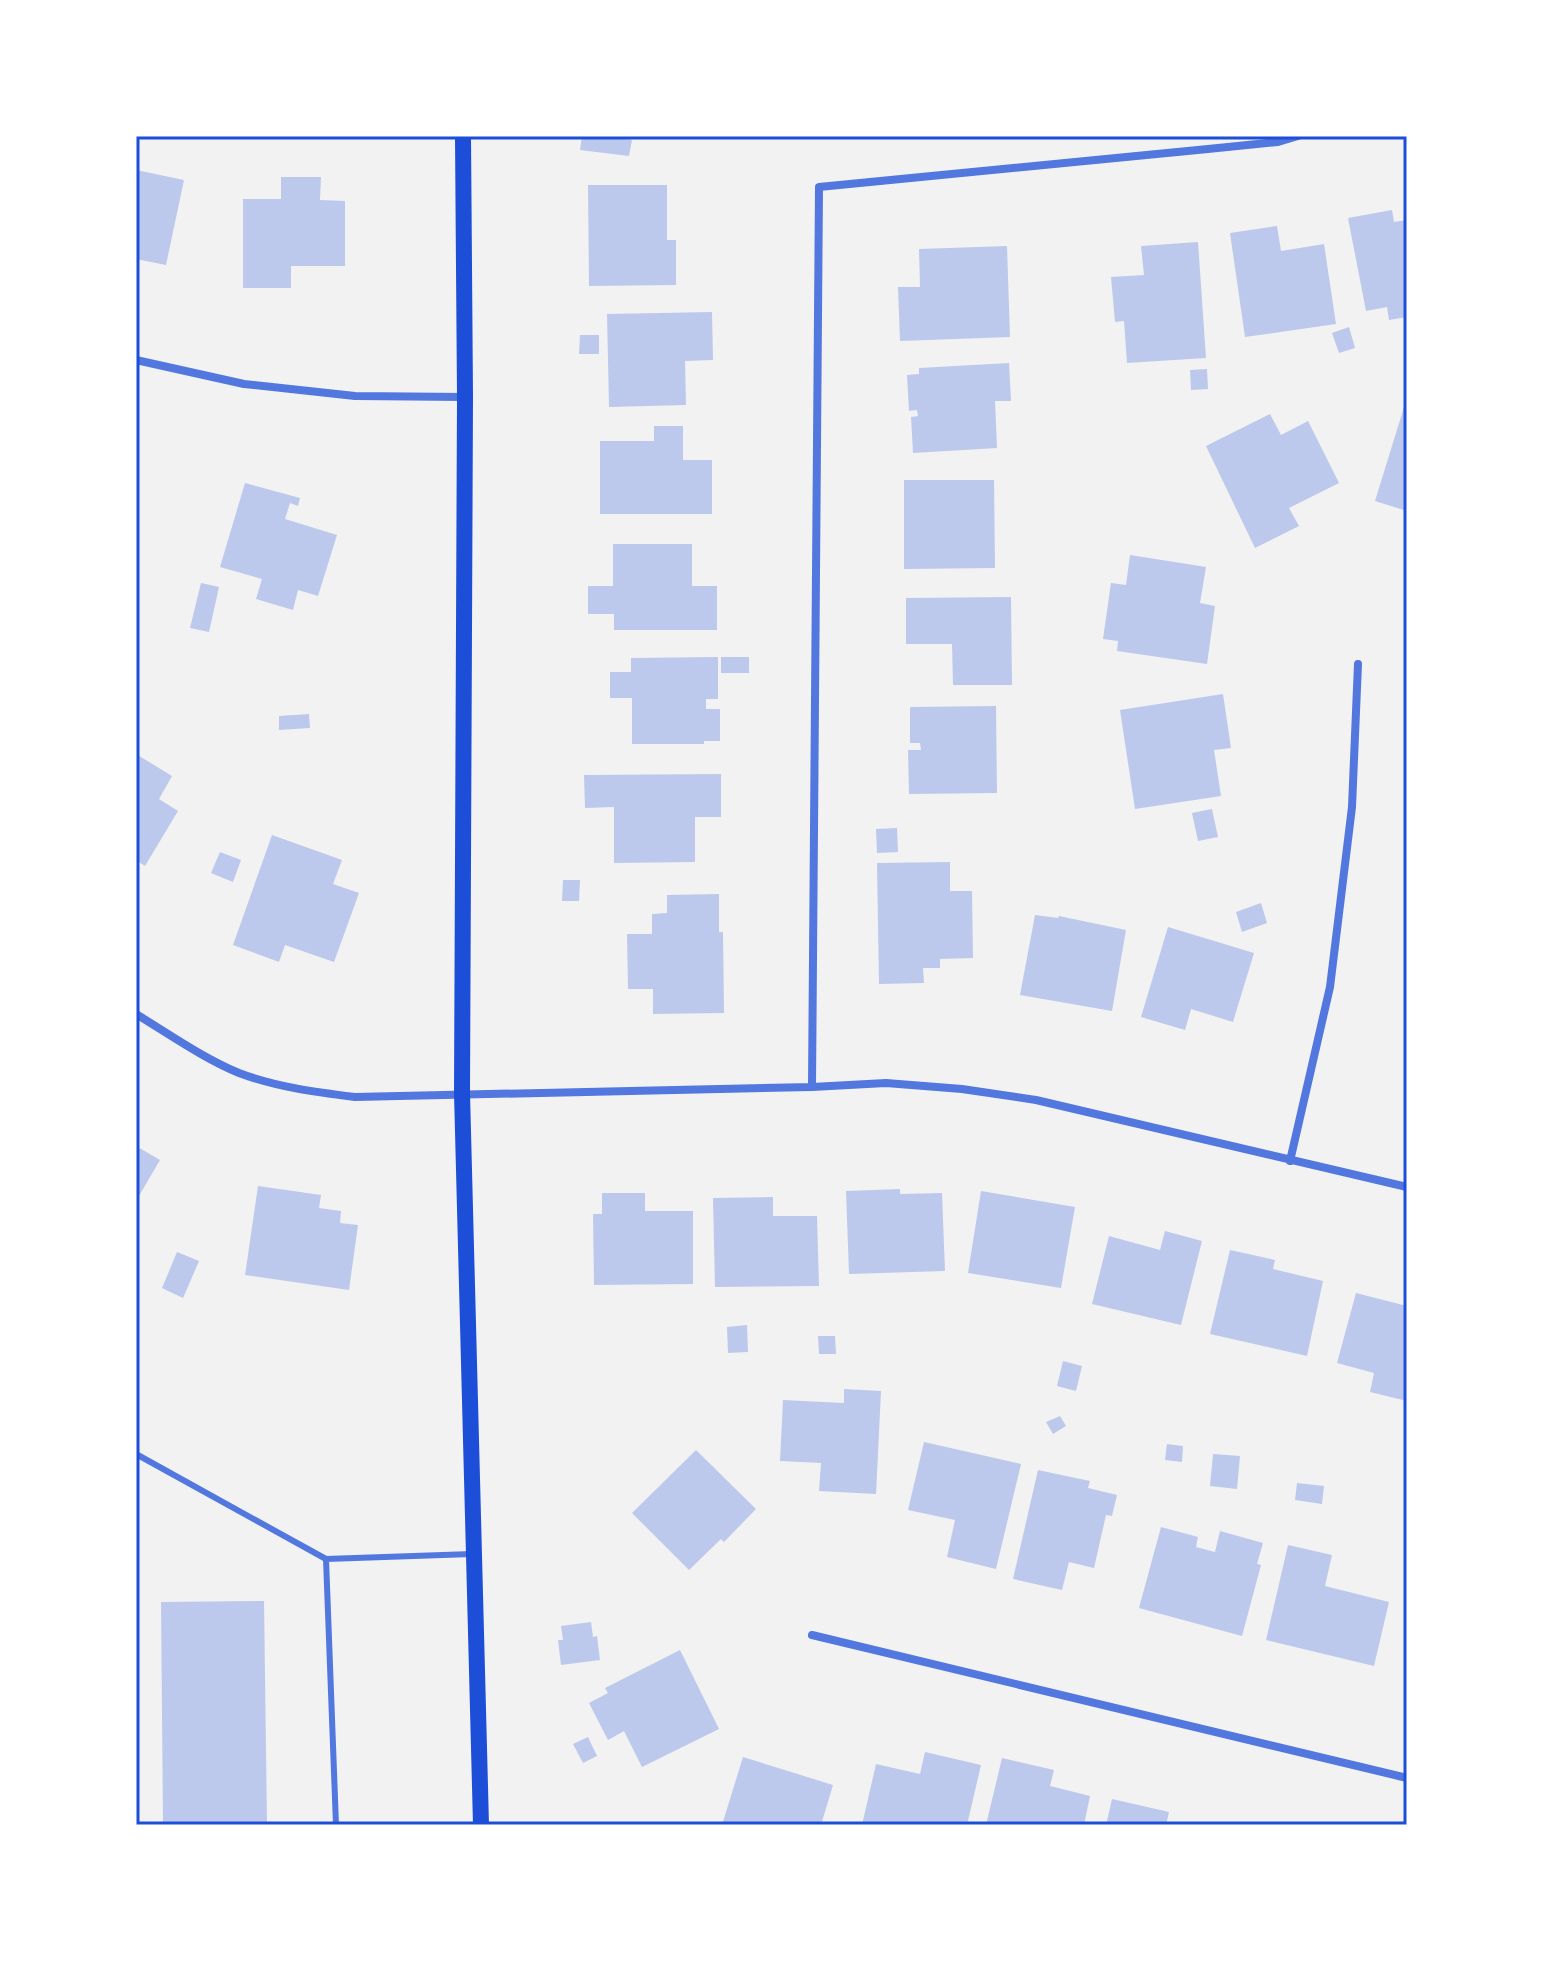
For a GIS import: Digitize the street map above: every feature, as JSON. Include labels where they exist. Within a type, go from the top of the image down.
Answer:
[{"type":"main road","points":[[463,136],[462,1093],[481,1825]]},
{"type":"street","points":[[812,1087],[819,187],[1278,142],[1298,136]]},
{"type":"street","points":[[136,360],[244,384],[355,396],[465,397]]},
{"type":"street","points":[[1290,1161],[1330,987],[1352,807],[1358,664]]},
{"type":"street","points":[[136,1014],[213,1061],[240,1073],[296,1090],[355,1097],[886,1083],[962,1089],[1036,1100],[1407,1187]]},
{"type":"street","points":[[812,1635],[1407,1778]]},
{"type":"lane","points":[[136,1454],[326,1559],[475,1554]]},
{"type":"lane","points":[[326,1559],[336,1825]]},
{"type":"building","points":[[582,136],[614,136],[632,140],[629,156],[580,150]]},
{"type":"building","points":[[136,170],[184,180],[166,265],[136,259]]},
{"type":"building","points":[[281,177],[321,177],[320,200],[345,201],[345,266],[291,266],[291,288],[243,288],[243,199],[281,199]]},
{"type":"building","points":[[588,185],[667,185],[667,240],[676,240],[676,285],[589,286]]},
{"type":"building","points":[[1392,210],[1394,222],[1407,220],[1407,317],[1389,320],[1387,307],[1366,311],[1348,218]]},
{"type":"building","points":[[1277,226],[1281,251],[1324,244],[1336,324],[1245,337],[1230,233]]},
{"type":"building","points":[[1198,242],[1206,358],[1127,363],[1124,321],[1115,322],[1111,277],[1144,275],[1141,246]]},
{"type":"building","points":[[1007,246],[1010,337],[900,341],[898,287],[920,287],[919,249]]},
{"type":"building","points":[[712,312],[713,360],[685,361],[686,405],[609,407],[607,314]]},
{"type":"building","points":[[1349,327],[1355,348],[1339,353],[1332,333]]},
{"type":"building","points":[[580,335],[599,335],[599,354],[579,354]]},
{"type":"building","points":[[1009,363],[1011,401],[995,401],[997,448],[913,453],[911,417],[918,416],[917,410],[909,411],[907,375],[919,374],[919,368]]},
{"type":"building","points":[[1207,369],[1208,389],[1191,390],[1190,370]]},
{"type":"building","points":[[1404,407],[1407,408],[1407,511],[1375,501]]},
{"type":"building","points":[[1270,414],[1281,435],[1308,421],[1339,483],[1289,508],[1299,526],[1255,548],[1206,446]]},
{"type":"building","points":[[654,426],[683,426],[683,460],[712,460],[712,514],[600,514],[600,441],[654,441]]},
{"type":"building","points":[[904,480],[994,480],[995,568],[904,569]]},
{"type":"building","points":[[245,483],[300,498],[298,506],[290,503],[285,519],[337,535],[318,596],[298,590],[293,610],[256,599],[262,579],[220,567]]},
{"type":"building","points":[[613,544],[692,544],[692,586],[717,586],[717,630],[614,630],[614,614],[588,614],[588,586],[613,586]]},
{"type":"building","points":[[1130,555],[1206,567],[1200,603],[1215,606],[1207,664],[1117,651],[1118,641],[1103,639],[1111,583],[1126,585]]},
{"type":"building","points":[[201,583],[219,587],[209,632],[190,628]]},
{"type":"building","points":[[1011,597],[1012,685],[953,685],[952,644],[906,644],[906,598]]},
{"type":"building","points":[[718,657],[718,699],[706,699],[706,709],[720,709],[720,741],[704,741],[704,744],[632,744],[632,698],[610,698],[610,672],[631,672],[631,658]]},
{"type":"building","points":[[721,657],[749,657],[749,673],[721,673]]},
{"type":"building","points":[[1223,694],[1231,748],[1214,750],[1221,796],[1135,809],[1120,710]]},
{"type":"building","points":[[996,706],[997,793],[909,794],[908,750],[921,750],[920,743],[910,743],[910,707]]},
{"type":"building","points":[[309,714],[310,728],[279,730],[279,716]]},
{"type":"building","points":[[136,754],[172,776],[159,799],[178,811],[145,866],[136,860]]},
{"type":"building","points":[[721,774],[721,817],[695,817],[695,862],[614,863],[614,807],[585,808],[584,775]]},
{"type":"building","points":[[1212,809],[1218,837],[1198,841],[1192,813]]},
{"type":"building","points":[[897,828],[898,852],[877,853],[876,829]]},
{"type":"building","points":[[272,835],[342,860],[333,884],[359,893],[334,962],[285,945],[279,962],[233,945]]},
{"type":"building","points":[[220,852],[241,860],[233,882],[211,873]]},
{"type":"building","points":[[950,862],[950,891],[972,891],[973,958],[940,959],[940,968],[923,968],[924,983],[879,984],[877,863]]},
{"type":"building","points":[[563,880],[580,880],[579,901],[562,901]]},
{"type":"building","points":[[719,894],[719,932],[723,932],[724,1013],[653,1014],[653,989],[628,989],[627,934],[652,934],[652,914],[667,913],[667,895]]},
{"type":"building","points":[[1261,903],[1267,923],[1242,932],[1236,912]]},
{"type":"building","points":[[1035,915],[1059,916],[1126,930],[1112,1011],[1020,995]]},
{"type":"building","points":[[1168,927],[1254,953],[1233,1022],[1191,1009],[1185,1030],[1141,1017]]},
{"type":"building","points":[[136,1146],[160,1160],[136,1201]]},
{"type":"building","points":[[258,1186],[321,1195],[319,1208],[341,1211],[340,1223],[358,1225],[349,1290],[245,1275]]},
{"type":"building","points":[[900,1189],[900,1194],[942,1193],[945,1271],[849,1274],[846,1191]]},
{"type":"building","points":[[981,1191],[1075,1207],[1061,1288],[968,1273]]},
{"type":"building","points":[[602,1193],[645,1193],[645,1211],[693,1211],[693,1284],[594,1285],[593,1214],[602,1214]]},
{"type":"building","points":[[773,1197],[773,1216],[817,1216],[819,1286],[715,1287],[713,1198]]},
{"type":"building","points":[[1165,1231],[1202,1241],[1181,1325],[1092,1304],[1109,1236],[1160,1250]]},
{"type":"building","points":[[1230,1250],[1275,1260],[1273,1269],[1323,1281],[1307,1356],[1210,1334]]},
{"type":"building","points":[[177,1252],[199,1261],[183,1298],[162,1288]]},
{"type":"building","points":[[1356,1293],[1407,1306],[1407,1401],[1370,1392],[1374,1373],[1337,1363]]},
{"type":"building","points":[[747,1325],[748,1352],[728,1353],[727,1327]]},
{"type":"building","points":[[818,1336],[835,1336],[836,1354],[819,1354]]},
{"type":"building","points":[[1063,1361],[1082,1366],[1076,1391],[1057,1386]]},
{"type":"building","points":[[844,1389],[881,1391],[876,1494],[819,1491],[821,1463],[780,1461],[783,1400],[844,1403]]},
{"type":"building","points":[[1060,1416],[1066,1426],[1053,1434],[1046,1422]]},
{"type":"building","points":[[924,1442],[1021,1464],[996,1569],[947,1557],[955,1520],[908,1510]]},
{"type":"building","points":[[1167,1444],[1183,1446],[1182,1462],[1165,1460]]},
{"type":"building","points":[[696,1450],[756,1509],[724,1542],[721,1539],[689,1570],[632,1513]]},
{"type":"building","points":[[1213,1454],[1240,1456],[1237,1489],[1210,1486]]},
{"type":"building","points":[[1038,1470],[1090,1481],[1088,1488],[1117,1495],[1112,1516],[1106,1515],[1094,1568],[1069,1562],[1062,1590],[1013,1579]]},
{"type":"building","points":[[1297,1483],[1324,1486],[1322,1504],[1295,1500]]},
{"type":"building","points":[[1161,1527],[1198,1537],[1196,1547],[1215,1552],[1220,1531],[1263,1543],[1257,1564],[1261,1565],[1242,1636],[1139,1608]]},
{"type":"building","points":[[1288,1545],[1332,1555],[1325,1586],[1389,1602],[1374,1666],[1266,1640]]},
{"type":"building","points":[[264,1601],[267,1825],[163,1825],[161,1602]]},
{"type":"building","points":[[591,1622],[593,1637],[597,1636],[600,1660],[561,1665],[558,1640],[563,1640],[561,1626]]},
{"type":"building","points":[[680,1650],[719,1729],[642,1767],[624,1731],[608,1740],[589,1703],[608,1693],[605,1688]]},
{"type":"building","points":[[588,1737],[597,1756],[583,1763],[573,1744]]},
{"type":"building","points":[[925,1752],[981,1765],[967,1825],[862,1825],[876,1764],[920,1774]]},
{"type":"building","points":[[743,1757],[833,1785],[821,1825],[722,1825]]},
{"type":"building","points":[[1002,1758],[1054,1770],[1050,1786],[1090,1796],[1084,1825],[986,1825]]},
{"type":"building","points":[[1112,1799],[1169,1812],[1166,1825],[1106,1825]]}]
